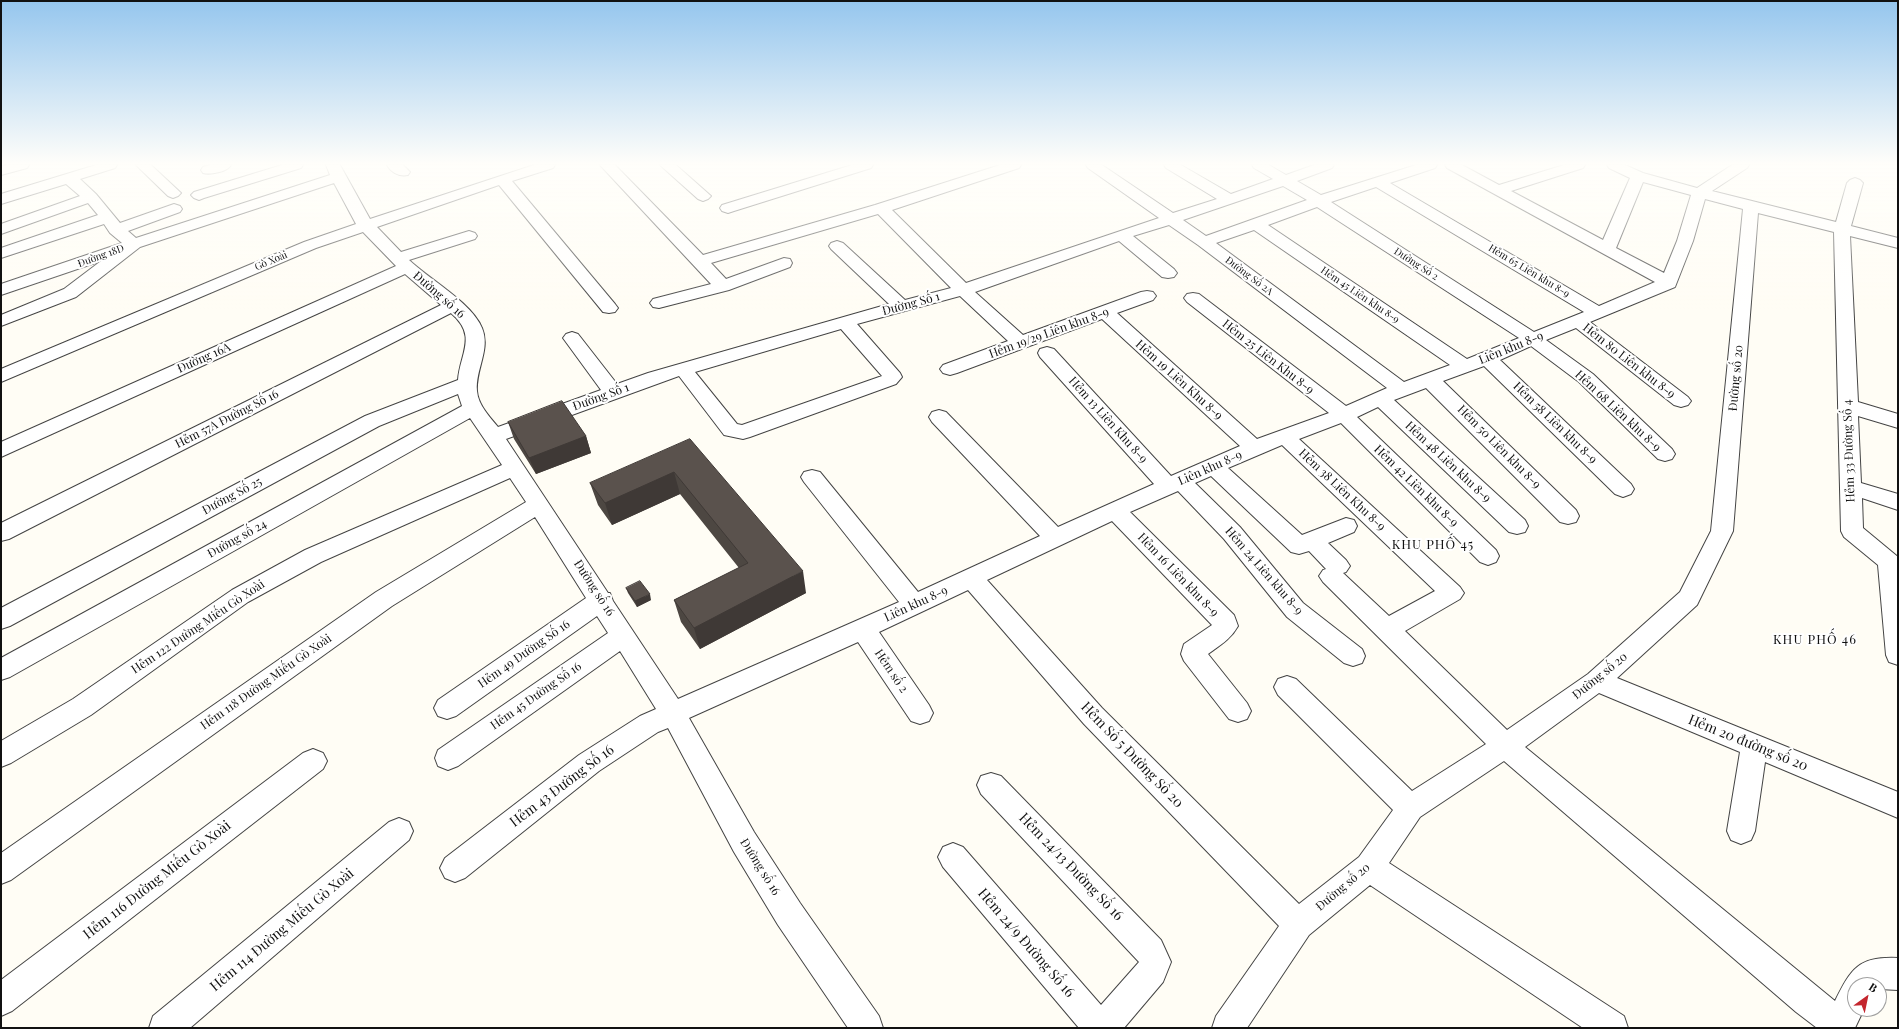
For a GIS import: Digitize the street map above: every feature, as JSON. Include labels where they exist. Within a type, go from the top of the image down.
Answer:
[{"type":"street","points":[[1,229],[46,213]]},
{"type":"street","points":[[1,321],[70,293],[134,244],[104,213]]},
{"type":"street","points":[[1,253],[112,223],[156,213]]},
{"type":"street","name":"Đường 18D","points":[[1,290],[220,213]]},
{"type":"street","name":"Đường số 16","points":[[358,213],[365,226],[470,323],[475,333],[475,348],[468,374],[467,392],[474,408],[602,600],[674,713],[706,775],[748,848],[789,914],[867,1028]]},
{"type":"street","name":"Gò Xoài","points":[[1,376],[279,258],[399,213]]},
{"type":"street","points":[[535,213],[609,308]]},
{"type":"street","points":[[654,213],[723,286]]},
{"type":"street","points":[[701,261],[864,213]]},
{"type":"street","points":[[886,213],[963,290],[1022,343]]},
{"type":"street","name":"Đường Số 2A","points":[[1164,213],[1402,390]]},
{"type":"street","name":"Đường Số 1","points":[[494,436],[613,392],[683,369],[901,306],[963,290],[1187,213]]},
{"type":"street","points":[[1204,242],[1286,213]]},
{"type":"street","name":"Đường Số 2","points":[[1338,213],[1533,339]]},
{"type":"street","name":"Hẻm 65 Liên khu 8-9","points":[[1430,213],[1597,312]]},
{"type":"street","points":[[1540,213],[1669,284],[1685,241],[1693,213]]},
{"type":"street","points":[[1607,250],[1622,213]]},
{"type":"street","name":"Đường số 20","points":[[1228,1028],[1298,924],[1369,867],[1410,808],[1505,746],[1597,681],[1689,598],[1722,531],[1751,213]]},
{"type":"street","points":[[1779,213],[1898,243]]},
{"type":"street","name":"Hẻm 33 Đường Số 4","points":[[1847,213],[1842,229],[1852,531],[1889,562],[1898,655]]},
{"type":"street","name":"Hẻm 45 Liên khu 8-9","points":[[1256,224],[1464,366]]},
{"type":"street","points":[[1121,235],[1168,273]]},
{"type":"street","name":"Đường 16A","points":[[1,450],[403,262],[469,236]]},
{"type":"street","points":[[837,246],[901,306]]},
{"type":"street","points":[[658,303],[723,286],[784,263]]},
{"type":"street","name":"Liên khu 8-9","points":[[674,713],[863,629],[972,579],[1115,510],[1254,448],[1344,415],[1380,398],[1486,358],[1669,284]]},
{"type":"street","name":"Hẻm 19/29 Liên khu 8-9","points":[[950,369],[1147,296]]},
{"type":"street","name":"Hẻm 25 Liên Khu 8-9","points":[[1193,298],[1344,415]]},
{"type":"street","name":"Hẻm 57A Đường Số 16","points":[[1,533],[452,306]]},
{"type":"street","name":"Hẻm 19 Liên Khu 8-9","points":[[1105,312],[1254,448]]},
{"type":"street","name":"Hẻm 80 Liên khu 8-9","points":[[1578,321],[1681,401]]},
{"type":"street","points":[[683,369],[731,430],[743,432],[889,380],[892,377],[845,322]]},
{"type":"street","points":[[572,338],[613,392]]},
{"type":"street","name":"Hẻm 68 Liên khu 8-9","points":[[1533,339],[1586,378],[1665,454]]},
{"type":"street","name":"Hẻm 13 Liên Khu 8-9","points":[[1047,353],[1174,484]]},
{"type":"street","name":"Hẻm 58 Liên khu 8-9","points":[[1486,358],[1623,488]]},
{"type":"street","name":"Hẻm 50 Liên khu 8-9","points":[[1430,379],[1568,516]]},
{"type":"street","name":"Đường Số 25","points":[[1,619],[372,421],[467,383]]},
{"type":"street","name":"Hẻm 48 Liên khu 8-9","points":[[1380,398],[1517,526]]},
{"type":"street","points":[[1848,406],[1898,421]]},
{"type":"street","name":"Đường số 24","points":[[1,670],[474,408]]},
{"type":"street","name":"Hẻm 42 Liên khu 8-9","points":[[1344,415],[1488,556]]},
{"type":"street","points":[[939,417],[1056,539]]},
{"type":"street","name":"Hẻm 38 Liên Khu 8-9","points":[[1284,436],[1452,593],[1387,629]]},
{"type":"street","points":[[1213,466],[1299,546],[1346,526]]},
{"type":"street","name":"Hẻm 122 Đường Miếu Gò Xoài","points":[[1,755],[82,707],[240,596],[312,556],[514,468]]},
{"type":"street","points":[[812,477],[915,605]]},
{"type":"street","name":"Hẻm 24 Liên khu 8-9","points":[[1174,484],[1232,533],[1295,610],[1353,656]]},
{"type":"street","points":[[1850,487],[1898,502]]},
{"type":"street","name":"Hẻm 118 Đường Miếu Gò Xoài","points":[[1,870],[384,599],[538,504]]},
{"type":"street","name":"Hẻm 16 Liên khu 8-9","points":[[1115,510],[1225,622],[1226,626],[1223,630],[1193,651],[1193,654],[1238,711]]},
{"type":"street","points":[[1312,541],[1334,571],[1387,629],[1505,746],[1807,1001],[1840,1027],[1847,1012]]},
{"type":"street","name":"Hẻm Số 5 Đường Số 20","points":[[972,579],[1093,716],[1298,924]]},
{"type":"street","name":"Hẻm 49 Đường Số 16","points":[[447,708],[602,600]]},
{"type":"street","name":"Hẻm số 2","points":[[863,629],[920,713]]},
{"type":"street","name":"Hẻm 45 Đường Số 16","points":[[448,758],[624,635]]},
{"type":"street","name":"Hẻm 20 đường số 20","points":[[1597,681],[1898,805]]},
{"type":"street","points":[[1287,687],[1410,808]]},
{"type":"street","name":"Hẻm 43 Đường Số 16","points":[[455,868],[589,763],[638,730],[674,713]]},
{"type":"street","points":[[1741,831],[1754,745]]},
{"type":"street","name":"Hẻm 116 Đường Miếu Gò Xoài","points":[[1,1000],[313,761]]},
{"type":"street","name":"Hẻm 24/13 Đường Số 16","points":[[991,785],[1150,951],[1155,962],[1152,971],[1101,1028]]},
{"type":"street","name":"Hẻm 114 Đường Miếu Gò Xoài","points":[[165,1028],[399,831]]},
{"type":"street","name":"Hẻm 24/9 Đường Số 16","points":[[953,857],[1101,1028]]},
{"type":"street","points":[[1369,867],[1612,1028]]},
{"type":"street","points":[[1868,977],[1876,973],[1898,974]]},
{"type":"building","points":[[562,401],[586,436],[529,458],[508,422]]},
{"type":"building","points":[[690,439],[803,571],[694,628],[674,600],[748,563],[674,472],[605,503],[590,483]]},
{"type":"building","points":[[640,581],[650,594],[635,601],[626,588]]},
{"type":"district","name":"KHU PHỐ 45","points":[[1433,545]]},
{"type":"district","name":"KHU PHỐ 46","points":[[1815,640]]}]
